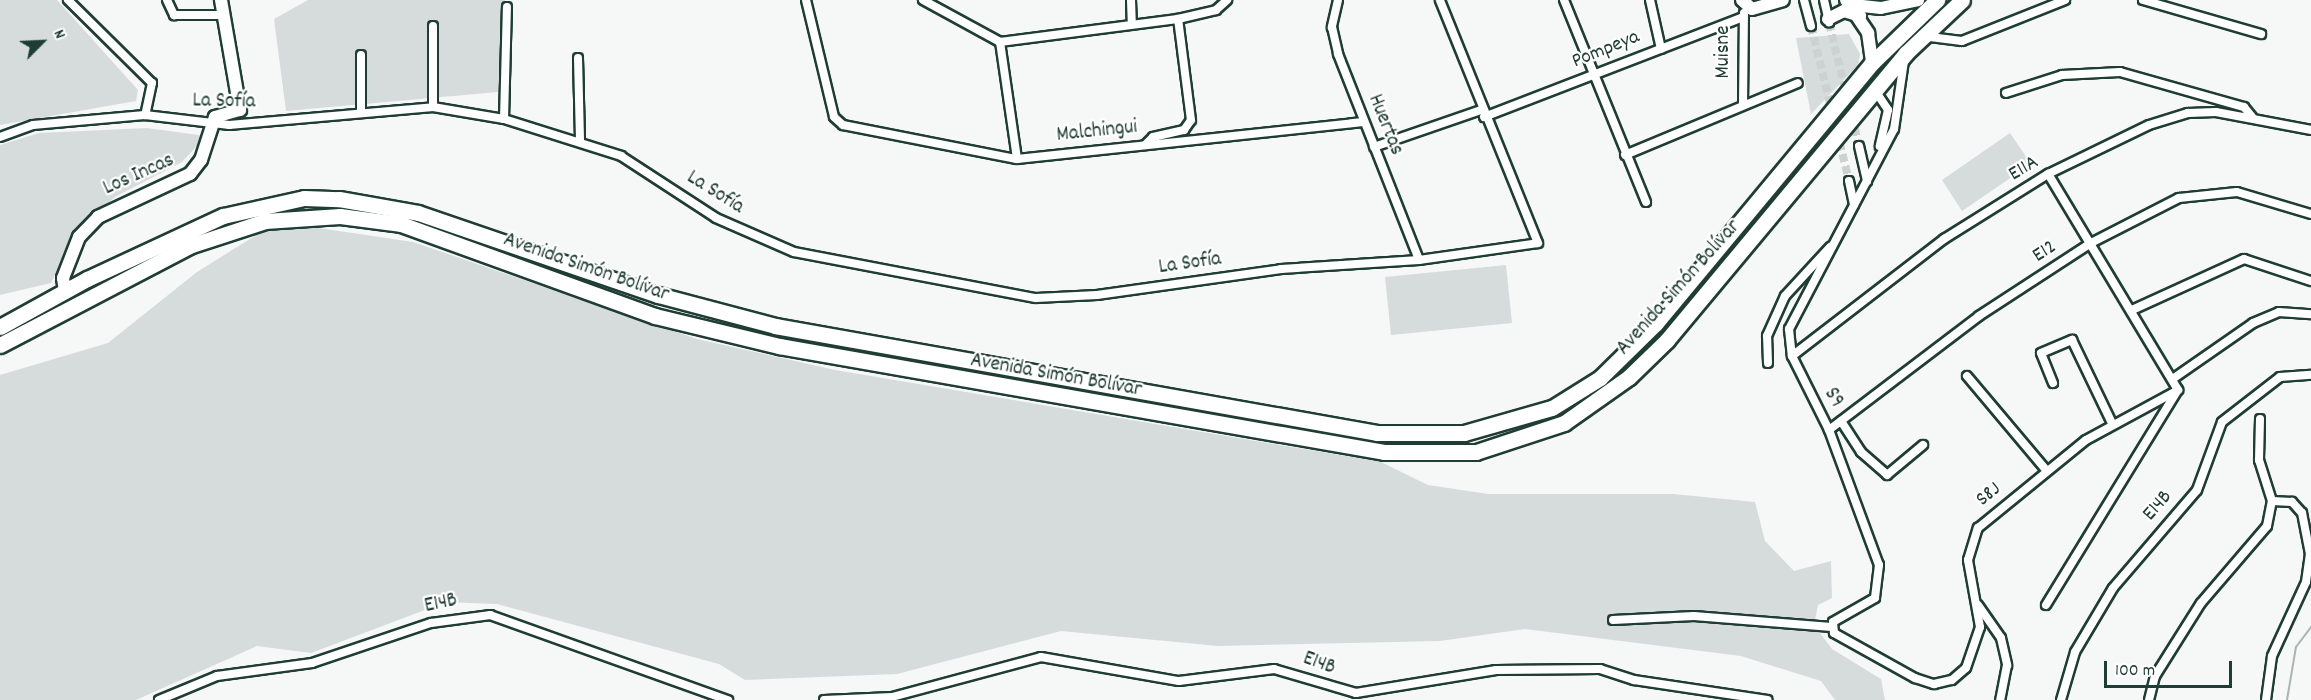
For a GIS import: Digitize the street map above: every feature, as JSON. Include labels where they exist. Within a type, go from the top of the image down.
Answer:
[{"type":"highway","name":"Avenida Simón Bolívar","points":[[0,327],[65,291],[223,216],[304,198],[339,200],[418,213],[658,295],[775,326],[1377,432],[1464,433],[1552,408],[1600,378],[1656,323],[1872,63],[1936,0]]},
{"type":"highway","name":"Avenida Simón Bolívar","points":[[0,345],[189,246],[265,221],[340,216],[401,224],[656,316],[779,346],[1373,450],[1418,456],[1476,452],[1564,423],[1629,377],[1667,340],[1874,89],[1922,36],[1962,0]]},
{"type":"street","points":[[68,0],[152,83],[145,115]]},
{"type":"street","points":[[166,0],[174,15],[221,15]]},
{"type":"street","points":[[213,124],[215,117],[236,112],[240,105],[221,15],[221,0]]},
{"type":"street","name":"Malchingui","points":[[806,0],[837,123],[1017,159],[1363,122]]},
{"type":"street","points":[[923,0],[1000,42],[1178,19],[1216,10],[1227,0]]},
{"type":"street","points":[[1131,0],[1132,24]]},
{"type":"street","name":"Huertas","points":[[1338,0],[1332,27],[1338,54],[1419,261]]},
{"type":"street","points":[[1440,0],[1482,114]]},
{"type":"street","points":[[1564,0],[1592,77],[1646,202]]},
{"type":"street","points":[[1650,0],[1660,49]]},
{"type":"street","name":"Pompeya","points":[[1374,147],[1592,77],[1660,49],[1744,8],[1760,8],[1784,0]]},
{"type":"street","points":[[1804,0],[1811,26]]},
{"type":"street","points":[[1824,0],[1829,21],[1853,7],[1881,8],[1918,0]]},
{"type":"street","points":[[1922,36],[1962,41],[2065,0]]},
{"type":"street","points":[[2143,0],[2261,34]]},
{"type":"street","points":[[1853,7],[1872,63]]},
{"type":"street","points":[[504,119],[507,8]]},
{"type":"street","name":"Muisne","points":[[1743,105],[1744,8]]},
{"type":"street","points":[[1146,145],[1153,137],[1184,130],[1191,120],[1178,19]]},
{"type":"street","points":[[433,26],[433,107]]},
{"type":"street","points":[[1000,42],[1017,159]]},
{"type":"street","name":"S9","points":[[1832,627],[1839,618],[1866,607],[1880,586],[1872,537],[1829,430],[1792,356],[1794,313],[1876,164],[1899,113],[1905,54]]},
{"type":"street","points":[[361,112],[362,55]]},
{"type":"street","points":[[578,58],[580,141]]},
{"type":"street","points":[[2006,93],[2062,75],[2120,72],[2244,106],[2252,117]]},
{"type":"street","points":[[1625,155],[1798,82]]},
{"type":"street","name":"S9","points":[[1874,89],[1888,110],[1876,164]]},
{"type":"street","name":"La Sofía","points":[[0,136],[33,125],[145,115],[213,124],[433,107],[504,119],[580,141],[647,169],[716,218],[794,252],[1036,297],[1097,295],[1281,269],[1419,261],[1538,243],[1482,114]]},
{"type":"street","name":"E11A","points":[[1792,356],[1944,239],[2049,174],[2149,125],[2187,113],[2252,117],[2311,130]]},
{"type":"street","name":"Los Incas","points":[[65,291],[63,278],[79,237],[118,203],[190,174],[201,160],[213,124]]},
{"type":"street","points":[[1859,146],[1867,181]]},
{"type":"street","points":[[2046,605],[2178,390],[2174,378],[2049,174]]},
{"type":"street","points":[[1849,181],[1854,204]]},
{"type":"street","name":"E12","points":[[1829,430],[1979,316],[2091,243],[2179,198],[2206,192],[2237,192],[2311,214]]},
{"type":"street","points":[[1768,363],[1767,336],[1785,296],[1830,247]]},
{"type":"street","points":[[2132,310],[2244,259],[2311,281]]},
{"type":"street","points":[[2174,378],[2253,323],[2279,312],[2311,314]]},
{"type":"street","points":[[2053,383],[2041,353],[2072,340],[2112,423]]},
{"type":"street","name":"E14B","points":[[2061,700],[2075,652],[2113,588],[2197,490],[2222,422],[2280,377],[2311,375]]},
{"type":"street","points":[[1967,376],[2047,471]]},
{"type":"street","name":"S8J","points":[[2000,700],[2007,665],[2001,638],[1978,605],[1968,560],[1971,542],[1978,528],[2047,471],[2112,423],[2178,390]]},
{"type":"street","points":[[2149,700],[2155,676],[2201,603],[2267,526],[2272,501],[2259,460],[2260,419]]},
{"type":"street","points":[[1841,421],[1862,452],[1887,475],[1923,445]]},
{"type":"street","points":[[2266,700],[2272,656],[2306,582],[2310,554],[2302,513],[2292,502],[2272,501]]},
{"type":"street","points":[[1613,620],[1694,616],[1832,627],[1839,638],[1916,678],[1934,684],[1952,680],[1974,649],[1978,605]]},
{"type":"street","name":"E14B","points":[[159,700],[217,676],[312,663],[431,623],[490,615],[728,700]]},
{"type":"street","name":"E14B","points":[[824,700],[892,697],[1041,657],[1179,681],[1274,669],[1356,693],[1414,680],[1535,666],[1600,669],[1699,696],[1768,700]]},
{"type":"shaded area","points":[[0,0],[57,0],[138,90],[136,101],[0,125]]},
{"type":"shaded area","points":[[308,0],[505,0],[498,92],[286,111],[274,19]]},
{"type":"shaded area","points":[[1849,34],[1860,54],[1858,65],[1811,114],[1796,38]]},
{"type":"shaded area","points":[[147,128],[206,136],[182,162],[115,197],[78,230],[51,283],[0,295],[0,145],[39,133]]},
{"type":"shaded area","points":[[2010,133],[2031,164],[1962,211],[1942,180]]},
{"type":"shaded area","points":[[312,227],[413,242],[697,339],[835,370],[1381,462],[1428,485],[1488,494],[1673,494],[1755,502],[1765,541],[1794,571],[1831,561],[1832,598],[1818,605],[1814,625],[1832,649],[1881,679],[1885,700],[1835,700],[1821,681],[1741,656],[1525,629],[1440,641],[1218,646],[1061,631],[897,674],[745,680],[719,664],[497,604],[446,602],[311,653],[257,646],[136,700],[0,700],[0,375],[108,343],[197,272],[261,232]]},
{"type":"shaded area","points":[[1506,265],[1512,323],[1391,335],[1385,277]]},
{"type":"waterway","points":[[2287,700],[2296,647],[2311,627]]},
{"type":"tunnel","points":[[1829,23],[1859,146]]},
{"type":"tunnel","points":[[1811,26],[1849,181]]}]
